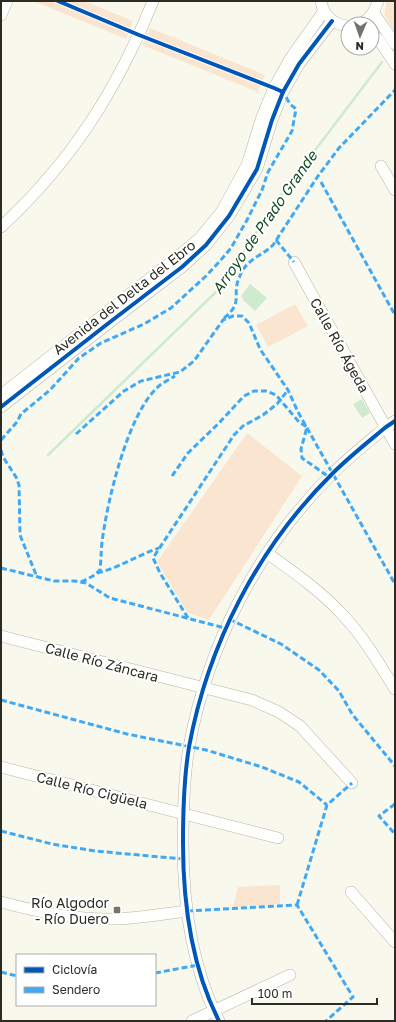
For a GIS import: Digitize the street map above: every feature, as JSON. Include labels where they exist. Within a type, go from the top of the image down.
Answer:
[{"type":"street","points":[[1,15],[7,1]]},
{"type":"street","points":[[1,227],[22,208],[61,164],[82,137],[120,74],[139,35],[153,1]]},
{"type":"street","points":[[371,16],[378,1]]},
{"type":"street","points":[[323,6],[332,21],[340,24]]},
{"type":"street","name":"Avenida del Delta del Ebro","points":[[1,395],[200,238],[222,211],[247,165],[262,118],[274,88],[323,6]]},
{"type":"street","points":[[374,12],[395,44]]},
{"type":"street","name":"Avenida del Delta del Ebro","points":[[1,407],[182,267],[206,245],[229,216],[257,169],[272,120],[283,92],[299,64],[332,21]]},
{"type":"street","points":[[380,42],[395,64]]},
{"type":"street","points":[[381,166],[395,190]]},
{"type":"street","name":"Calle Río Ágeda","points":[[294,262],[390,424],[395,444]]},
{"type":"street","points":[[219,1021],[205,991],[192,944],[187,911],[183,859],[183,813],[189,748],[211,663],[229,619],[267,553],[297,512],[333,473],[390,424]]},
{"type":"street","points":[[267,553],[301,577],[340,612],[356,630],[395,689]]},
{"type":"street","name":"Calle Río Záncara","points":[[1,636],[252,700],[279,712],[300,726],[352,783]]},
{"type":"street","name":"Calle Río Cigüela","points":[[1,767],[278,838]]},
{"type":"street","points":[[351,892],[395,942]]},
{"type":"street","points":[[1,902],[56,915],[86,918],[115,919],[187,911]]},
{"type":"street","points":[[192,1021],[290,975]]},
{"type":"shaded area","points":[[33,1],[84,1],[133,21],[126,39]]},
{"type":"shaded area","points":[[387,1],[395,1],[395,33],[384,14]]},
{"type":"shaded area","points":[[150,28],[265,75],[258,92],[142,45]]},
{"type":"shaded area","points":[[250,284],[267,298],[255,311],[244,301],[241,296]]},
{"type":"shaded area","points":[[295,304],[308,326],[268,347],[256,325]]},
{"type":"shaded area","points":[[362,399],[370,413],[362,418],[353,404]]},
{"type":"shaded area","points":[[247,433],[302,476],[209,620],[188,613],[157,562]]},
{"type":"shaded area","points":[[280,885],[280,904],[233,907],[238,887]]},
{"type":"waterway","name":"Arroyo de Prado Grande","points":[[48,455],[219,289],[281,195],[382,62]]},
{"type":"marked path","points":[[224,318],[235,304],[237,282],[244,268],[252,260],[273,245],[318,176],[339,148],[395,90]]},
{"type":"marked path","points":[[1,440],[17,422],[21,414],[50,390],[79,358],[101,343],[144,324],[171,308],[206,276],[231,248],[262,190],[268,172],[292,131],[296,109],[290,104],[283,92]]},
{"type":"marked path","points":[[321,182],[395,315]]},
{"type":"marked path","points":[[276,240],[294,262]]},
{"type":"marked path","points":[[76,434],[124,391],[141,381],[180,372],[194,361],[223,320],[233,316],[242,316],[249,323],[260,349],[288,390],[298,412],[395,584]]},
{"type":"marked path","points":[[81,582],[93,576],[100,570],[102,542],[114,482],[129,436],[138,416],[148,399],[159,386],[175,376]]},
{"type":"marked path","points":[[188,618],[160,573],[153,558],[234,435],[243,426],[263,415],[277,404],[288,390]]},
{"type":"marked path","points":[[172,476],[188,453],[244,396],[254,391],[266,391],[276,395],[299,422],[307,427],[301,449],[302,458],[329,477]]},
{"type":"marked path","points":[[1,450],[3,457],[16,477],[19,485],[20,535],[37,577]]},
{"type":"marked path","points":[[97,573],[113,568],[159,548]]},
{"type":"marked path","points":[[1,568],[54,581],[75,581],[86,583],[110,598],[225,628]]},
{"type":"marked path","points":[[229,619],[281,644],[319,670],[339,691],[352,714],[395,766]]},
{"type":"marked path","points":[[1,700],[127,734],[206,750],[262,767],[299,782],[327,805]]},
{"type":"marked path","points":[[297,905],[327,805],[352,783]]},
{"type":"marked path","points":[[395,804],[379,816],[395,834]]},
{"type":"marked path","points":[[1,831],[52,844],[95,851],[183,859]]},
{"type":"marked path","points":[[187,911],[297,905],[353,997],[326,1021]]},
{"type":"marked path","points":[[156,973],[198,965]]},
{"type":"marked path","points":[[1,972],[16,976]]},
{"type":"cycle path","points":[[58,1],[283,92]]},
{"type":"cycle path","points":[[1,407],[182,267],[206,245],[229,216],[257,169],[272,120],[283,92],[299,64],[332,21]]},
{"type":"cycle path","points":[[219,1021],[209,1000],[195,957],[187,912],[183,866],[184,807],[187,759],[198,709],[209,671],[223,635],[240,599],[259,565],[282,533],[306,502],[333,473],[395,421]]},
{"type":"place","name":"Río Algodor - Río Duero","points":[[117,910]]}]
